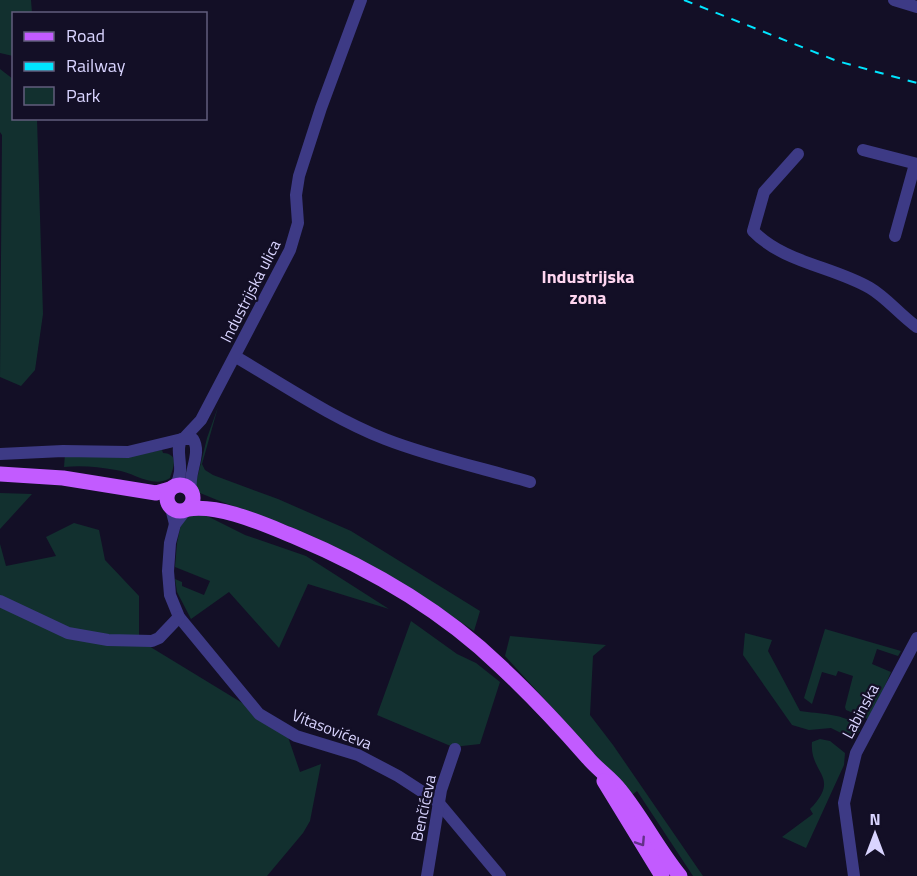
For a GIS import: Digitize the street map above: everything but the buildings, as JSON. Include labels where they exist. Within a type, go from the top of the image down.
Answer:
[{"type":"main road","points":[[0,474],[63,478],[193,502],[192,491]]},
{"type":"main road","points":[[192,491],[198,498],[228,513],[303,540],[367,571],[457,629],[499,664],[540,705],[600,772],[619,788],[680,876]]},
{"type":"main road","points":[[173,500],[199,508],[228,513]]},
{"type":"main road","points":[[600,772],[612,796],[662,876]]},
{"type":"street","name":"Industrijska ulica","points":[[182,442],[201,420],[290,250],[298,224],[297,185],[324,100],[361,0]]},
{"type":"street","points":[[894,0],[917,7]]},
{"type":"street","points":[[863,150],[916,164],[895,236]]},
{"type":"street","points":[[798,154],[764,192],[753,231],[790,257],[834,272],[871,289],[917,327]]},
{"type":"street","points":[[236,357],[354,425],[385,439],[530,482]]},
{"type":"street","name":"Industrijska ulica","points":[[192,491],[190,476],[201,420]]},
{"type":"street","points":[[0,454],[63,450],[119,452],[193,439],[196,445]]},
{"type":"street","points":[[173,500],[182,466],[182,442]]},
{"type":"street","name":"Vitasovićeva","points":[[173,500],[175,524],[169,550],[170,595],[179,617],[259,714],[296,736],[358,755],[398,776],[438,802],[500,876]]},
{"type":"street","points":[[0,601],[69,633],[108,640],[152,641],[159,638],[179,617]]},
{"type":"street","name":"Labinska","points":[[854,876],[844,802],[856,753],[917,638]]},
{"type":"street","name":"Benčićeva","points":[[427,876],[438,802],[455,749]]},
{"type":"green space","points":[[0,0],[31,0],[32,12],[12,12],[12,56],[0,53]]},
{"type":"green space","points":[[0,69],[12,78],[12,120],[37,120],[43,314],[35,370],[21,386],[0,377],[2,135],[0,132]]},
{"type":"green space","points":[[218,407],[202,464],[205,470],[351,531],[480,611],[474,631],[395,580],[333,546],[298,530],[200,493],[196,483],[207,438]]},
{"type":"green space","points":[[162,450],[174,461],[170,478],[163,481],[150,481],[123,471],[103,468],[64,467],[65,454],[131,456]]},
{"type":"green space","points":[[0,493],[32,494],[0,529]]},
{"type":"green space","points":[[194,513],[207,516],[245,535],[306,556],[389,609],[308,584],[279,648],[229,592],[191,619],[177,592],[175,579],[182,582],[182,586],[204,595],[210,581],[175,567],[182,519]]},
{"type":"green space","points":[[74,523],[99,530],[105,560],[139,596],[139,640],[244,704],[255,718],[288,737],[300,772],[321,764],[310,821],[303,833],[267,876],[0,876],[0,544],[6,566],[56,556],[46,537]]},
{"type":"green space","points":[[411,621],[457,654],[476,663],[500,682],[480,744],[453,747],[377,715]]},
{"type":"green space","points":[[825,629],[901,651],[898,656],[877,649],[872,664],[891,672],[870,720],[846,710],[853,676],[838,671],[836,676],[822,672],[812,704],[804,698]]},
{"type":"green space","points":[[745,633],[772,640],[768,651],[800,711],[847,719],[859,727],[860,731],[855,735],[847,736],[831,728],[809,730],[792,725],[743,655]]},
{"type":"green space","points":[[510,636],[606,645],[593,656],[590,715],[703,876],[693,876],[637,791],[632,795],[505,656]]},
{"type":"green space","points":[[820,739],[830,741],[845,753],[844,765],[806,848],[782,837],[813,814],[810,809],[823,789],[822,775],[812,753],[812,742]]},
{"type":"railway","points":[[684,0],[837,61],[917,83]]},
{"type":"district","name":"Industrijska zona","points":[[588,286]]}]
